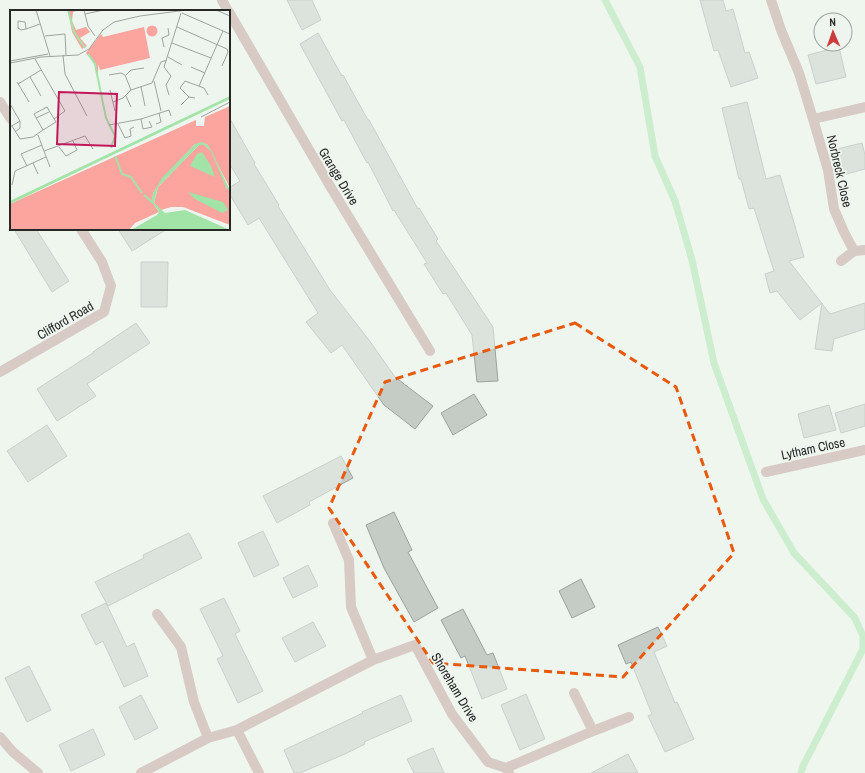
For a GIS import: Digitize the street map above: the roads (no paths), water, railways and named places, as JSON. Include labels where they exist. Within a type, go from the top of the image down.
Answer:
[{"type":"street","name":"Grange Drive","points":[[222,0],[228,10]]},
{"type":"street","name":"Norbreck Close","points":[[771,0],[781,30],[799,73],[813,119],[828,170],[834,209],[854,251]]},
{"type":"street","name":"Grange Drive","points":[[230,13],[326,180],[430,352]]},
{"type":"street","points":[[0,102],[10,117]]},
{"type":"street","points":[[813,119],[865,107]]},
{"type":"street","name":"Clifford Road","points":[[0,372],[104,312],[111,286],[102,262],[82,230]]},
{"type":"street","points":[[841,261],[854,251],[865,250]]},
{"type":"street","name":"Lytham Close","points":[[766,472],[865,450]]},
{"type":"street","points":[[333,523],[349,560],[351,607],[373,660]]},
{"type":"street","points":[[157,614],[181,647],[194,702],[208,738]]},
{"type":"street","name":"Shoreham Drive","points":[[142,773],[208,738],[237,730],[373,660],[414,645],[452,714],[488,762],[507,771],[593,731],[629,717]]},
{"type":"street","points":[[574,692],[593,731]]},
{"type":"street","points":[[237,730],[259,773]]},
{"type":"street","points":[[0,737],[13,752],[38,773]]},
{"type":"waterway","points":[[605,0],[640,67],[655,156],[675,201],[692,260],[714,363],[763,499],[794,553],[855,618],[863,636],[863,649],[803,766],[801,773]]}]
